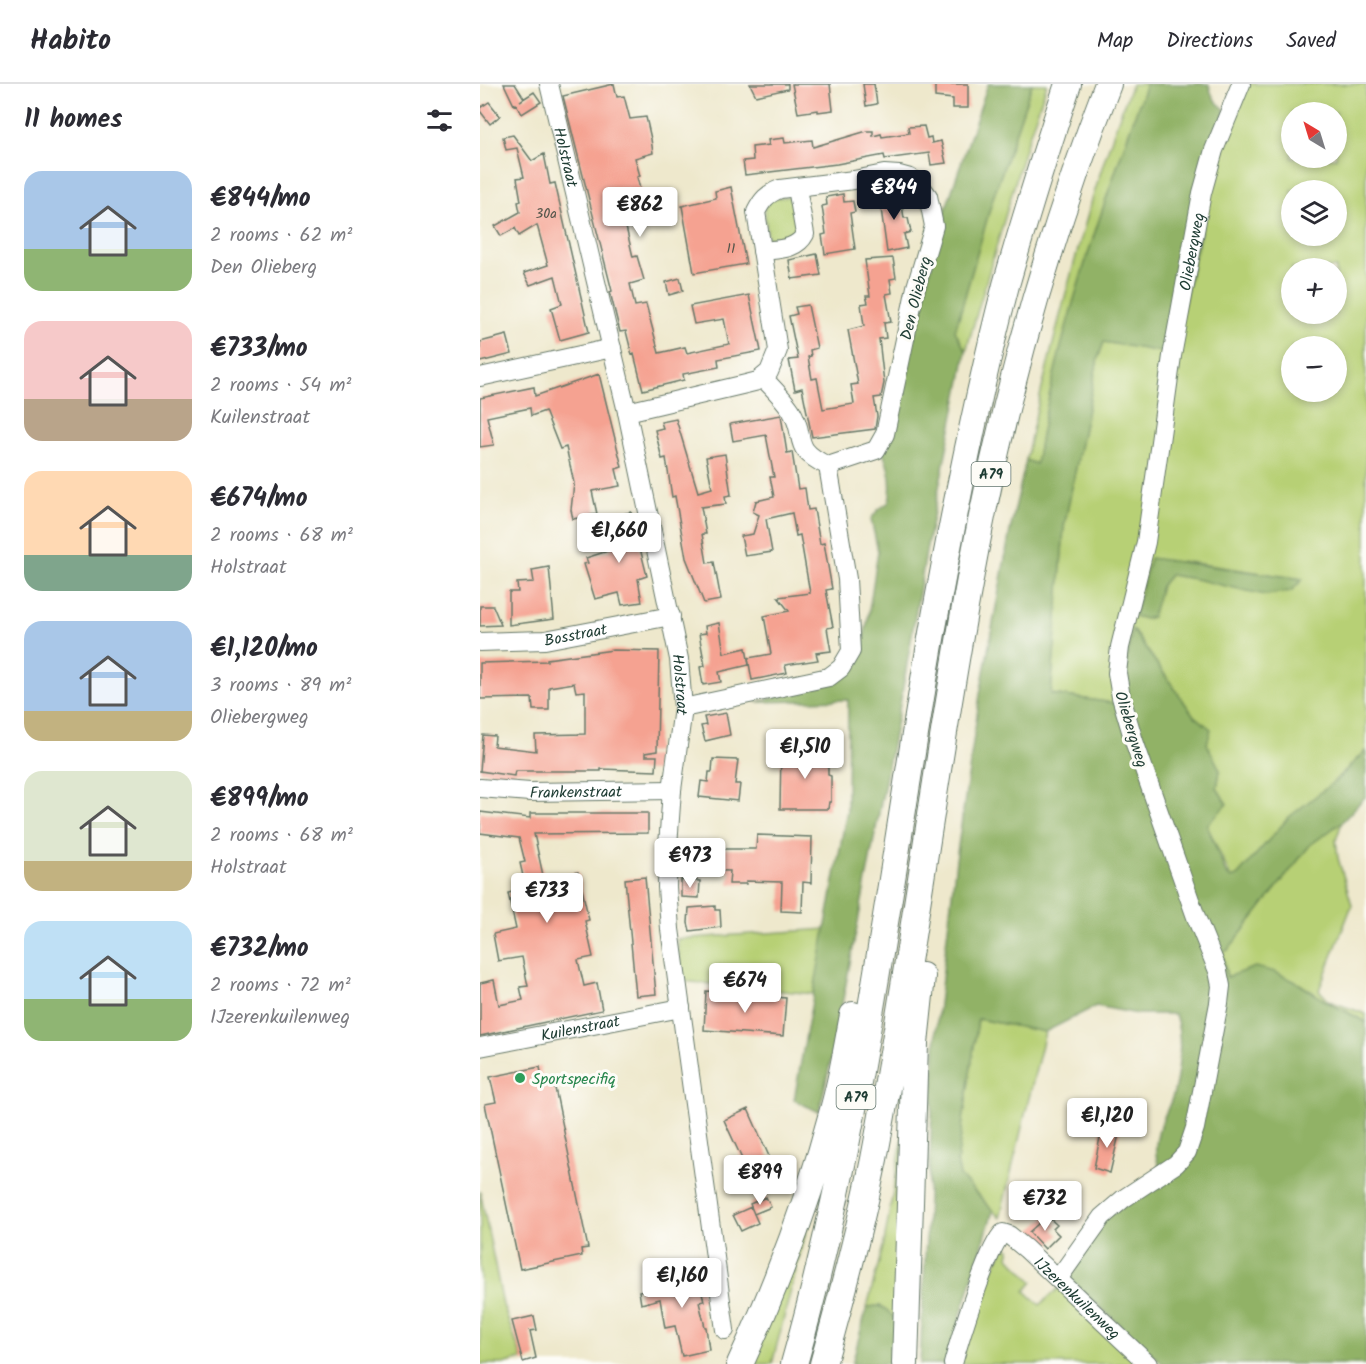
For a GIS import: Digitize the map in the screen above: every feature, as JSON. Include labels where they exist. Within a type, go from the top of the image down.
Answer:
[{"type":"highway","name":"A79","points":[[794,1364],[829,1231],[852,1121],[932,633],[981,392],[1006,286],[1068,84]]},
{"type":"highway","name":"A79","points":[[823,1364],[843,1291],[873,1162],[901,1005],[963,618],[1005,415],[1048,255],[1108,84]]},
{"type":"highway","name":"A79","points":[[740,1364],[783,1264],[812,1185],[834,1107],[870,937],[900,826]]},
{"type":"highway","name":"A79","points":[[905,1364],[915,1055],[925,947],[925,850]]},
{"type":"street","name":"Oliebergweg","points":[[1058,1279],[1102,1217],[1123,1199],[1176,1164],[1187,1152],[1195,1128],[1219,1003],[1221,986],[1218,971],[1187,892],[1134,741],[1120,697],[1117,673],[1120,647],[1146,542],[1172,357],[1200,201],[1214,150],[1241,84]]},
{"type":"street","name":"Holstraat","points":[[554,85],[680,659],[683,708],[672,789],[667,887],[670,929],[725,1330]]},
{"type":"street","name":"Den Olieberg","points":[[763,378],[774,363],[778,350],[756,212],[762,200],[770,192],[780,189],[885,174],[910,178],[920,185],[928,196],[934,226],[916,287],[885,435],[876,450],[828,466]]},
{"type":"street","points":[[762,251],[795,246],[802,241],[805,234],[797,188]]},
{"type":"street","points":[[480,377],[612,348]]},
{"type":"street","points":[[627,412],[763,378],[791,410],[803,449],[812,458],[828,466],[847,579],[851,651],[841,668],[830,677],[683,708]]},
{"type":"street","name":"Bosstraat","points":[[480,642],[544,640],[671,616]]},
{"type":"street","name":"Frankenstraat","points":[[480,788],[530,792],[672,789]]},
{"type":"street","name":"Kuilenstraat","points":[[480,1047],[681,1008]]},
{"type":"street","name":"IJzerenkuilenweg","points":[[953,1364],[990,1256],[1003,1233],[1009,1235],[1058,1279],[1148,1364]]},
{"type":"green space","points":[[988,84],[1032,84],[993,198],[955,331],[966,351],[961,380],[927,546],[901,699],[833,1051],[819,1112],[794,1100],[847,810],[848,700],[756,702],[837,681],[858,659],[867,624],[878,551],[871,519],[889,502],[891,489],[883,453],[942,220]]},
{"type":"green space","points":[[1032,84],[1047,84],[1026,145],[966,351],[955,331],[993,198]]},
{"type":"green space","points":[[1132,84],[1146,84],[1097,225],[1068,320],[1036,465],[1026,460],[1048,362],[1094,193]]},
{"type":"green space","points":[[1146,84],[1209,84],[1214,98],[1225,109],[1173,354],[1104,342],[1098,358],[1064,527],[1051,694],[1120,704],[1132,629],[1194,716],[1211,729],[1207,744],[1220,770],[1217,788],[1227,804],[1207,825],[1226,873],[1231,878],[1237,876],[1289,817],[1339,778],[1366,750],[1366,796],[1342,822],[1310,845],[1228,950],[1222,953],[1227,977],[1255,967],[1275,972],[1366,1022],[1366,1364],[1163,1364],[1070,1280],[1068,1274],[1097,1223],[1164,1181],[1157,1161],[1157,1137],[1174,1092],[1179,1062],[1180,1043],[1175,1014],[1138,1014],[1096,1006],[1045,1032],[978,1019],[957,1162],[960,1176],[993,1211],[946,1364],[920,1364],[936,1030],[956,860],[980,694],[1010,531],[1026,460],[1036,464],[1068,319],[1097,224]]},
{"type":"green space","points":[[1236,84],[1366,84],[1366,750],[1237,876],[1231,878],[1207,825],[1220,770],[1206,744],[1210,729],[1194,716],[1133,630],[1120,704],[1051,694],[1064,527],[1098,358],[1104,342],[1172,354]],"holes":[[[1181,561],[1302,579],[1195,579],[1170,575],[1161,586],[1156,599],[1140,585]]]},
{"type":"green space","points":[[792,196],[799,236],[773,243],[768,240],[764,208],[769,199]]},
{"type":"green space","points":[[1150,558],[1303,579],[1291,591],[1265,595],[1170,575],[1161,586],[1152,617],[1145,619],[1134,616]]},
{"type":"green space","points":[[1342,822],[1336,840],[1338,858],[1352,905],[1319,990],[1329,1001],[1366,1014],[1366,1022],[1324,1000],[1298,983],[1255,968],[1227,977],[1222,952],[1228,950],[1310,845]]},
{"type":"green space","points":[[827,929],[814,994],[682,981],[677,939]]},
{"type":"green space","points":[[978,1019],[1045,1032],[1000,1218],[960,1176],[957,1162]]},
{"type":"green space","points":[[905,1123],[896,1320],[880,1306],[867,1307],[884,1243]]},
{"type":"green space","points":[[480,1191],[503,1305],[522,1359],[503,1364],[480,1364]]},
{"type":"green space","points":[[814,1200],[772,1364],[750,1364]]},
{"type":"green space","points":[[1005,1247],[1010,1249],[1008,1256],[1033,1282],[1025,1291],[1040,1305],[1060,1287],[1137,1360],[1131,1364],[959,1364],[993,1269]]},
{"type":"green space","points":[[880,1306],[896,1320],[894,1364],[852,1364],[867,1307]]},
{"type":"building","points":[[504,84],[515,84],[524,98],[520,101],[534,92],[541,102],[522,114],[516,104],[514,105]]},
{"type":"building","points":[[614,84],[617,97],[624,96],[630,119],[646,117],[651,139],[653,153],[635,158],[642,197],[625,201],[627,209],[622,210],[633,257],[637,256],[644,280],[630,284],[635,306],[646,304],[659,353],[685,347],[687,353],[729,344],[724,319],[694,324],[690,306],[749,295],[761,351],[718,359],[719,367],[683,374],[684,380],[643,390],[626,331],[620,332],[610,292],[612,291],[563,96]]},
{"type":"building","points":[[750,84],[788,84],[788,89],[756,96]]},
{"type":"building","points":[[792,84],[830,84],[833,110],[798,113]]},
{"type":"building","points":[[863,84],[874,84],[877,104],[866,106]]},
{"type":"building","points":[[935,84],[968,84],[968,108],[953,108],[953,99],[935,97]]},
{"type":"building","points":[[489,102],[500,116],[490,124],[480,111],[480,108]]},
{"type":"building","points":[[924,126],[927,138],[931,137],[932,143],[941,141],[946,163],[931,165],[929,153],[885,159],[884,155],[837,164],[745,175],[743,161],[753,160],[752,147],[769,145],[768,140],[784,138],[785,143],[812,140],[813,147],[867,131],[873,131],[873,136],[881,134],[882,137],[909,133],[908,127]]},
{"type":"building","points":[[513,135],[532,161],[544,154],[550,184],[555,183],[589,332],[560,340],[551,308],[562,304],[555,276],[530,285],[524,273],[548,265],[537,225],[519,236],[515,228],[501,236],[495,226],[520,212],[518,202],[521,201],[517,178],[524,177],[517,148],[506,150],[503,137]]},
{"type":"building","points":[[731,187],[746,264],[694,273],[682,206],[716,198],[715,191]]},
{"type":"building","points":[[900,191],[904,218],[908,218],[911,232],[904,234],[907,248],[887,252],[879,194]]},
{"type":"building","points":[[843,194],[844,202],[853,201],[855,212],[850,213],[855,249],[825,254],[822,235],[826,234],[822,206],[827,205],[826,197]]},
{"type":"building","points":[[817,254],[821,275],[792,279],[789,260]]},
{"type":"building","points":[[893,258],[896,278],[890,279],[892,293],[886,294],[891,322],[884,323],[886,338],[879,339],[884,383],[881,397],[874,398],[877,416],[875,429],[812,437],[802,388],[795,390],[789,360],[798,359],[789,316],[797,314],[795,307],[808,305],[817,348],[810,350],[811,356],[808,357],[812,379],[817,378],[823,409],[854,404],[851,385],[858,384],[848,330],[864,326],[861,304],[868,303],[866,296],[870,296],[865,260]]},
{"type":"building","points":[[680,278],[683,291],[669,295],[666,282]]},
{"type":"building","points":[[507,335],[512,354],[480,362],[480,342]]},
{"type":"building","points":[[599,374],[622,467],[616,469],[620,486],[592,491],[597,514],[573,519],[571,510],[574,483],[566,447],[560,449],[545,411],[531,416],[530,408],[487,417],[494,445],[480,447],[480,398],[534,387],[535,396]]},
{"type":"building","points":[[781,415],[787,453],[792,452],[798,489],[805,488],[808,510],[814,509],[820,544],[824,543],[832,589],[826,590],[833,627],[827,628],[831,651],[816,653],[818,660],[785,665],[787,673],[752,680],[748,658],[771,654],[764,616],[789,611],[778,597],[810,593],[800,535],[796,536],[792,513],[766,519],[772,552],[745,556],[741,536],[753,534],[759,515],[753,512],[756,501],[774,497],[770,477],[774,477],[766,435],[733,441],[730,424]]},
{"type":"building","points":[[676,419],[698,492],[712,488],[706,457],[725,454],[731,495],[725,496],[726,504],[701,507],[706,534],[702,534],[707,563],[714,562],[721,600],[704,603],[686,558],[666,458],[662,459],[655,430],[663,428],[661,422]]},
{"type":"building","points":[[631,512],[647,576],[638,579],[642,602],[622,605],[619,593],[595,599],[584,564],[588,563],[586,558],[611,550],[610,535],[614,534],[611,517]]},
{"type":"building","points":[[549,567],[554,619],[509,625],[509,592],[518,592],[517,583],[534,582],[532,570]]},
{"type":"building","points":[[480,606],[493,606],[501,625],[480,626]]},
{"type":"building","points":[[719,623],[724,653],[746,648],[749,665],[719,672],[721,682],[703,685],[700,667],[705,666],[699,634],[706,633],[705,626]]},
{"type":"building","points":[[613,650],[659,651],[657,751],[645,753],[645,756],[657,756],[656,771],[601,769],[601,771],[515,771],[514,776],[480,771],[483,735],[495,736],[494,746],[536,751],[535,735],[585,734],[585,691],[576,692],[574,683],[549,687],[549,710],[533,710],[532,698],[480,699],[480,663],[547,661],[547,659]]},
{"type":"building","points":[[726,713],[730,735],[705,741],[701,726],[706,725],[704,717]]},
{"type":"building","points":[[828,749],[831,802],[829,802],[828,809],[780,809],[781,750]]},
{"type":"building","points":[[713,759],[738,760],[735,784],[740,784],[738,801],[699,797],[701,781],[708,782]]},
{"type":"building","points":[[480,812],[530,818],[530,813],[648,813],[648,833],[534,834],[544,880],[578,872],[589,920],[585,921],[593,957],[578,960],[584,986],[597,983],[602,1010],[480,1036],[480,983],[494,980],[499,1005],[523,1000],[520,987],[528,986],[522,957],[498,961],[493,934],[516,929],[508,893],[526,889],[520,863],[525,862],[519,838],[480,833]]},
{"type":"building","points":[[757,835],[812,837],[811,883],[803,882],[802,912],[781,911],[782,882],[746,881],[746,884],[729,884],[730,871],[690,870],[690,849],[756,849]]},
{"type":"building","points":[[645,877],[656,994],[636,996],[625,879]]},
{"type":"building","points":[[681,880],[700,881],[699,898],[681,897]]},
{"type":"building","points":[[715,906],[715,910],[720,910],[721,927],[690,931],[689,908]]},
{"type":"building","points":[[706,991],[786,998],[783,1036],[704,1030]]},
{"type":"building","points":[[540,1067],[544,1088],[553,1086],[555,1088],[588,1248],[581,1249],[582,1256],[520,1269],[485,1104],[496,1102],[490,1077]]},
{"type":"building","points":[[748,1109],[772,1163],[749,1174],[724,1120]]},
{"type":"building","points":[[1102,1127],[1120,1130],[1110,1173],[1094,1168]]},
{"type":"building","points":[[766,1197],[771,1207],[754,1214],[750,1204]]},
{"type":"building","points":[[751,1207],[758,1223],[741,1231],[733,1215]]},
{"type":"building","points":[[1047,1216],[1057,1225],[1053,1229],[1059,1235],[1045,1249],[1029,1232]]},
{"type":"building","points":[[696,1267],[704,1301],[699,1302],[709,1350],[682,1356],[675,1326],[665,1328],[660,1299],[641,1304],[639,1291],[665,1285],[662,1275]]},
{"type":"building","points":[[534,1316],[537,1330],[530,1331],[536,1358],[523,1362],[512,1321]]},
{"type":"place","name":"Sportspecifiq","points":[[520,1078]]}]
